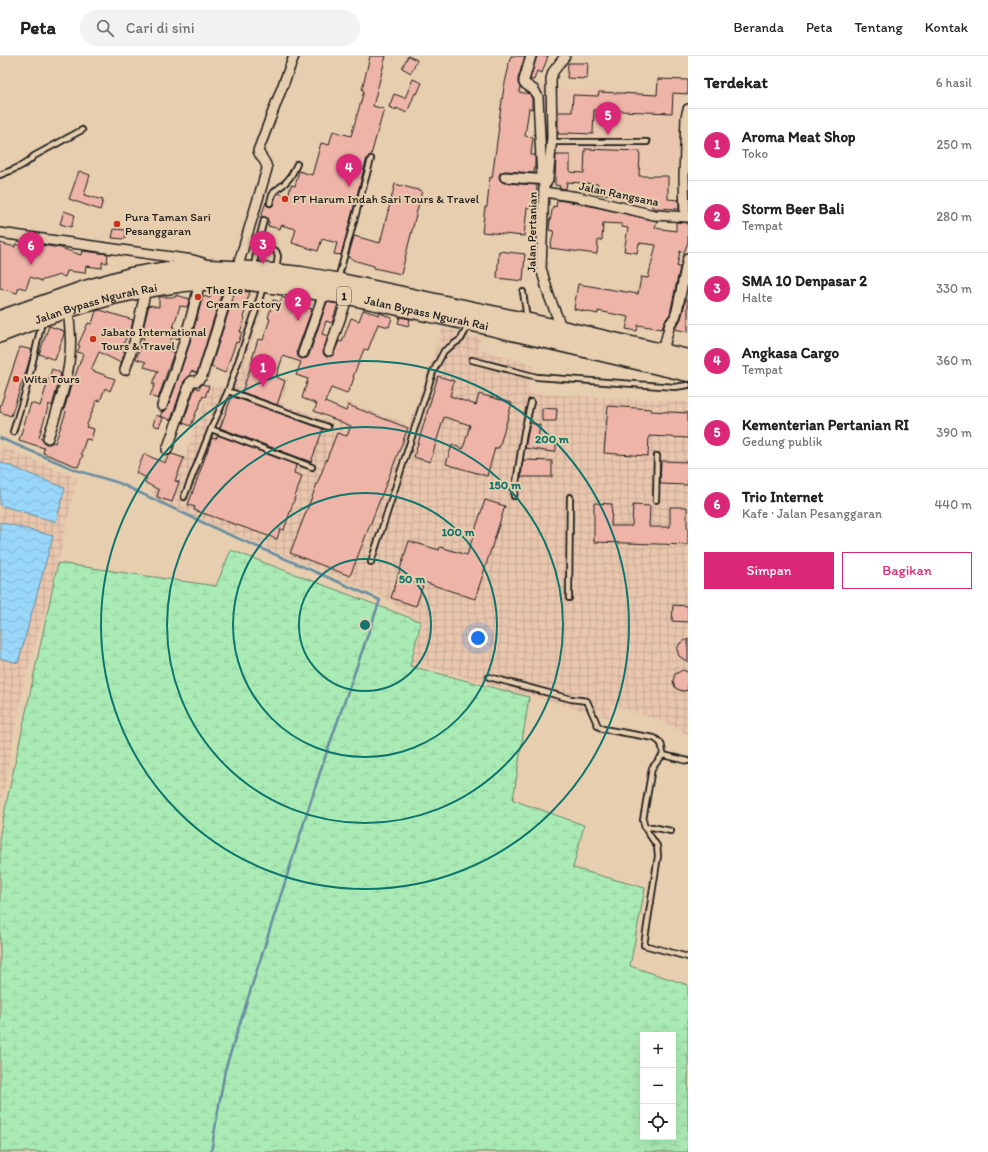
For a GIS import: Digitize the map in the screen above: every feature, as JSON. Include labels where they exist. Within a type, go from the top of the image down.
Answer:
[{"type":"highway","name":"Jalan Bypass Ngurah Rai","points":[[0,319],[82,290],[130,276],[168,270],[209,268],[264,284],[348,296],[469,323],[688,358]]},
{"type":"highway","name":"Jalan Bypass Ngurah Rai","points":[[0,334],[68,309],[113,296],[146,289],[200,282],[253,270],[337,281],[562,329],[577,340],[688,373]]},
{"type":"street","points":[[167,450],[190,383],[192,381],[198,381],[202,376],[267,169],[267,165],[258,151],[294,56]]},
{"type":"street","points":[[531,56],[524,83],[534,90],[538,97],[545,184]]},
{"type":"street","name":"Jalan Pertanian","points":[[562,329],[549,296],[541,268],[545,184],[551,142],[552,76],[553,72],[565,56]]},
{"type":"street","points":[[687,217],[684,176],[687,136],[686,117],[688,109]]},
{"type":"street","name":"Jalan Rangsana","points":[[505,176],[545,184],[590,200],[654,214],[687,217]]},
{"type":"street","points":[[0,233],[192,260],[203,263],[209,268]]},
{"type":"street","points":[[657,352],[666,340],[670,324],[677,312],[688,258]]},
{"type":"street","points":[[162,406],[173,378],[192,315],[200,282]]},
{"type":"street","points":[[125,370],[134,343],[146,289]]},
{"type":"street","points":[[303,353],[324,293]]},
{"type":"street","points":[[329,351],[348,296]]},
{"type":"street","points":[[48,438],[66,381],[70,363],[71,334],[68,309]]},
{"type":"lane","points":[[0,175],[17,168],[34,156],[82,130]]},
{"type":"lane","points":[[551,142],[647,142]]},
{"type":"lane","points":[[337,281],[371,159]]},
{"type":"lane","points":[[270,203],[272,194],[292,176],[297,164]]},
{"type":"lane","points":[[253,270],[264,220]]},
{"type":"lane","points":[[257,247],[276,251],[278,256],[276,272]]},
{"type":"lane","points":[[184,497],[228,391],[256,313],[264,284]]},
{"type":"lane","points":[[523,292],[527,322]]},
{"type":"lane","points":[[12,432],[27,386],[42,318]]},
{"type":"lane","points":[[371,562],[433,372],[444,351],[461,339],[469,323]]},
{"type":"lane","points":[[472,360],[537,377],[675,387],[688,385]]},
{"type":"lane","points":[[228,391],[328,427]]},
{"type":"lane","points":[[514,496],[523,439],[531,402]]},
{"type":"lane","points":[[211,429],[312,467]]},
{"type":"lane","points":[[656,500],[657,456]]},
{"type":"lane","points":[[569,598],[570,497]]},
{"type":"lane","points":[[489,677],[571,699],[587,701],[598,726],[603,729],[654,738],[660,741],[663,755],[652,768],[643,820],[645,828],[657,846],[658,856],[644,945],[688,958]]},
{"type":"lane","points":[[663,755],[688,761]]},
{"type":"lane","points":[[645,828],[652,827],[671,831]]},
{"type":"shaded area","points":[[540,87],[681,94],[676,174],[572,171],[572,153],[538,153],[538,101]]},
{"type":"shaded area","points":[[256,290],[268,291],[244,366],[289,380],[281,403],[337,423],[346,402],[409,424],[443,328],[481,337],[479,349],[533,365],[527,393],[688,402],[688,735],[664,722],[611,704],[610,718],[411,662],[423,624],[385,598],[151,498],[166,451],[185,457],[210,385],[223,389]]},
{"type":"shaded area","points":[[0,446],[77,478],[58,563],[23,687],[0,807]]},
{"type":"green space","points":[[231,550],[421,622],[410,666],[529,697],[513,800],[584,825],[573,868],[645,888],[630,966],[688,985],[688,1152],[0,1152],[0,833],[58,563],[216,586]]},
{"type":"water","points":[[0,462],[65,488],[56,522],[0,505]]},
{"type":"water","points":[[0,522],[53,536],[18,663],[0,658]]},
{"type":"building","points":[[370,56],[386,56],[373,106],[384,109],[371,155],[367,158],[341,255],[334,254],[337,243],[322,239],[318,251],[292,243],[296,229],[281,225],[280,229],[268,226],[269,222],[265,217],[260,219],[266,202],[267,205],[271,207],[278,193],[288,196],[291,185],[295,186],[299,171],[312,175],[321,143],[329,145],[333,131],[351,136],[364,91],[362,90]]},
{"type":"building","points":[[408,56],[417,60],[411,73],[402,68]]},
{"type":"building","points":[[511,56],[525,56],[518,83],[520,87],[519,92],[530,94],[532,99],[532,109],[529,108],[525,136],[533,137],[531,155],[535,155],[535,164],[534,173],[505,171],[500,173],[499,177],[504,183],[537,185],[535,209],[527,208],[524,236],[482,232],[485,207],[487,207],[490,177],[492,178],[504,87]]},
{"type":"building","points":[[537,56],[548,56],[542,73],[537,71],[534,80],[530,79]]},
{"type":"building","points":[[568,63],[588,63],[587,79],[567,78]]},
{"type":"building","points":[[413,79],[422,83],[417,94],[415,93],[407,113],[396,108],[396,110],[389,107],[394,94],[405,98]]},
{"type":"building","points":[[658,79],[688,80],[688,94],[673,93],[672,113],[594,110],[593,134],[558,134],[558,112],[572,112],[573,95],[598,96],[599,92],[657,95]]},
{"type":"building","points":[[585,149],[640,151],[639,176],[668,176],[668,199],[679,200],[679,209],[652,208],[652,200],[634,200],[634,195],[597,194],[598,184],[567,182],[566,189],[559,188],[560,186],[555,185],[556,155],[570,155],[570,172],[584,173]]},
{"type":"building","points":[[79,171],[90,175],[84,195],[103,200],[100,210],[69,199]]},
{"type":"building","points":[[395,184],[422,191],[401,274],[374,268],[374,266],[348,257],[354,236],[380,243]]},
{"type":"building","points":[[557,200],[657,221],[655,228],[676,231],[676,222],[688,223],[688,242],[684,253],[680,251],[677,267],[680,267],[670,314],[664,322],[662,329],[638,325],[637,331],[626,329],[629,317],[598,311],[598,314],[574,309],[578,284],[638,294],[641,277],[648,278],[656,245],[639,243],[637,253],[624,251],[628,228],[622,227],[622,224],[603,223],[602,240],[598,240],[597,254],[550,248],[554,231],[549,230],[550,220],[553,206],[556,207]]},
{"type":"building","points":[[64,211],[75,215],[71,227],[60,224]]},
{"type":"building","points":[[114,229],[126,230],[125,239],[112,238]]},
{"type":"building","points":[[0,243],[15,247],[15,244],[39,250],[41,245],[61,248],[81,255],[82,251],[108,254],[107,263],[102,262],[102,268],[86,266],[85,273],[67,271],[65,277],[60,275],[42,281],[30,277],[26,289],[19,287],[17,293],[0,288]]},
{"type":"building","points":[[499,251],[525,254],[523,281],[497,278]]},
{"type":"building","points":[[212,291],[222,292],[197,373],[191,371],[190,376],[184,381],[171,420],[160,416],[167,408],[173,393],[189,346],[203,296],[210,298]]},
{"type":"building","points":[[235,291],[250,292],[246,304],[248,304],[243,317],[245,318],[240,332],[242,332],[238,343],[236,342],[225,373],[211,367]]},
{"type":"building","points":[[176,295],[190,299],[187,307],[180,306],[173,328],[181,331],[179,339],[172,337],[167,350],[174,352],[158,399],[150,396],[155,384],[152,384],[158,371],[144,367],[146,362],[136,359],[144,338],[141,337],[149,305],[159,307],[159,297],[176,297]]},
{"type":"building","points":[[282,297],[290,300],[289,302],[312,309],[297,351],[298,357],[301,359],[307,358],[309,355],[327,302],[338,304],[332,323],[326,321],[322,334],[328,336],[323,352],[327,357],[333,355],[339,341],[342,342],[351,318],[359,321],[363,310],[379,315],[380,313],[392,318],[389,327],[378,324],[368,350],[364,349],[353,377],[351,387],[350,386],[347,394],[331,388],[325,402],[346,411],[348,405],[408,428],[350,576],[290,553],[337,433],[347,436],[351,426],[314,411],[317,404],[302,398],[308,379],[296,375],[301,362],[283,356],[276,377],[285,381],[277,405],[242,392],[253,360],[252,359],[258,339],[263,340],[270,319],[268,318],[273,300],[280,302]]},
{"type":"building","points":[[686,299],[688,300],[688,332],[675,329],[681,319]]},
{"type":"building","points":[[100,310],[133,320],[130,334],[128,333],[121,350],[125,352],[121,363],[99,352],[91,370],[115,379],[110,391],[105,388],[100,401],[97,400],[86,427],[94,429],[91,440],[86,439],[81,454],[83,455],[78,467],[43,453],[44,448],[19,440],[31,403],[40,406],[52,369],[61,374],[52,406],[49,404],[39,437],[42,438],[43,442],[46,444],[53,442],[55,443],[66,412],[64,410],[73,378],[74,379],[83,354],[77,352],[80,346],[78,345],[88,323],[92,324],[96,311]]},
{"type":"building","points":[[400,317],[410,319],[408,326],[398,323]]},
{"type":"building","points":[[49,326],[64,331],[55,360],[39,354]]},
{"type":"building","name":"Wita Tours","points":[[20,347],[32,350],[11,416],[0,412],[0,407]]},
{"type":"building","points":[[438,376],[454,381],[450,396],[476,405],[479,394],[512,403],[499,448],[495,448],[487,476],[446,464],[452,445],[463,449],[470,425],[444,417],[430,462],[414,457]]},
{"type":"building","points":[[202,384],[209,386],[205,397],[203,396],[191,426],[183,423],[195,387],[199,389]]},
{"type":"building","points":[[232,396],[323,429],[311,462],[220,428]]},
{"type":"building","points":[[608,406],[651,409],[651,411],[688,413],[688,438],[649,436],[648,456],[604,453]]},
{"type":"building","points":[[542,408],[557,409],[556,421],[542,421]]},
{"type":"building","points":[[156,415],[163,418],[159,427],[153,425]]},
{"type":"building","points":[[530,423],[540,425],[538,438],[556,439],[556,451],[552,452],[525,448]]},
{"type":"building","points":[[218,435],[296,465],[294,473],[302,476],[284,530],[280,529],[277,539],[194,510],[195,507],[188,505],[212,438],[216,439]]},
{"type":"building","points":[[144,454],[165,463],[168,456],[172,454],[184,458],[175,481],[179,482],[172,502],[157,497],[159,490],[144,482],[147,478],[136,473]]},
{"type":"building","points":[[523,460],[552,461],[552,477],[521,477]]},
{"type":"building","points":[[661,461],[688,462],[688,485],[660,484]]},
{"type":"building","points":[[485,500],[505,506],[475,599],[424,582],[416,606],[391,598],[409,541],[439,550],[440,547],[467,555]]},
{"type":"building","points":[[594,503],[612,504],[611,526],[632,526],[633,505],[650,506],[649,527],[670,527],[670,507],[687,507],[688,545],[594,542]]},
{"type":"building","points":[[673,605],[688,606],[688,622],[672,621]]},
{"type":"building","points":[[688,639],[688,662],[679,656],[677,649],[680,643]]},
{"type":"building","points":[[683,670],[688,672],[688,690],[683,691],[675,687],[673,681],[675,674]]},
{"type":"waterway","points":[[0,438],[76,470],[119,483],[221,531],[380,600],[323,763],[225,1070],[211,1152]]},
{"type":"place","name":"Kementerian Pertanian RI","points":[[608,135]]},
{"type":"place","name":"Angkasa Cargo","points":[[349,187]]},
{"type":"place","name":"PT Harum Indah Sari Tours & Travel","points":[[285,199]]},
{"type":"place","name":"Pura Taman Sari Pesanggaran","points":[[117,224]]},
{"type":"place","name":"SMA 10 Denpasar 2","points":[[263,264]]},
{"type":"place","name":"Trio Internet","points":[[31,265]]},
{"type":"place","name":"The Ice Cream Factory","points":[[198,297]]},
{"type":"place","name":"Storm Beer Bali","points":[[298,321]]},
{"type":"place","name":"Jabato International Tours & Travel","points":[[93,339]]},
{"type":"place","name":"Wita Tours","points":[[16,379]]},
{"type":"place","name":"Aroma Meat Shop","points":[[263,387]]}]
